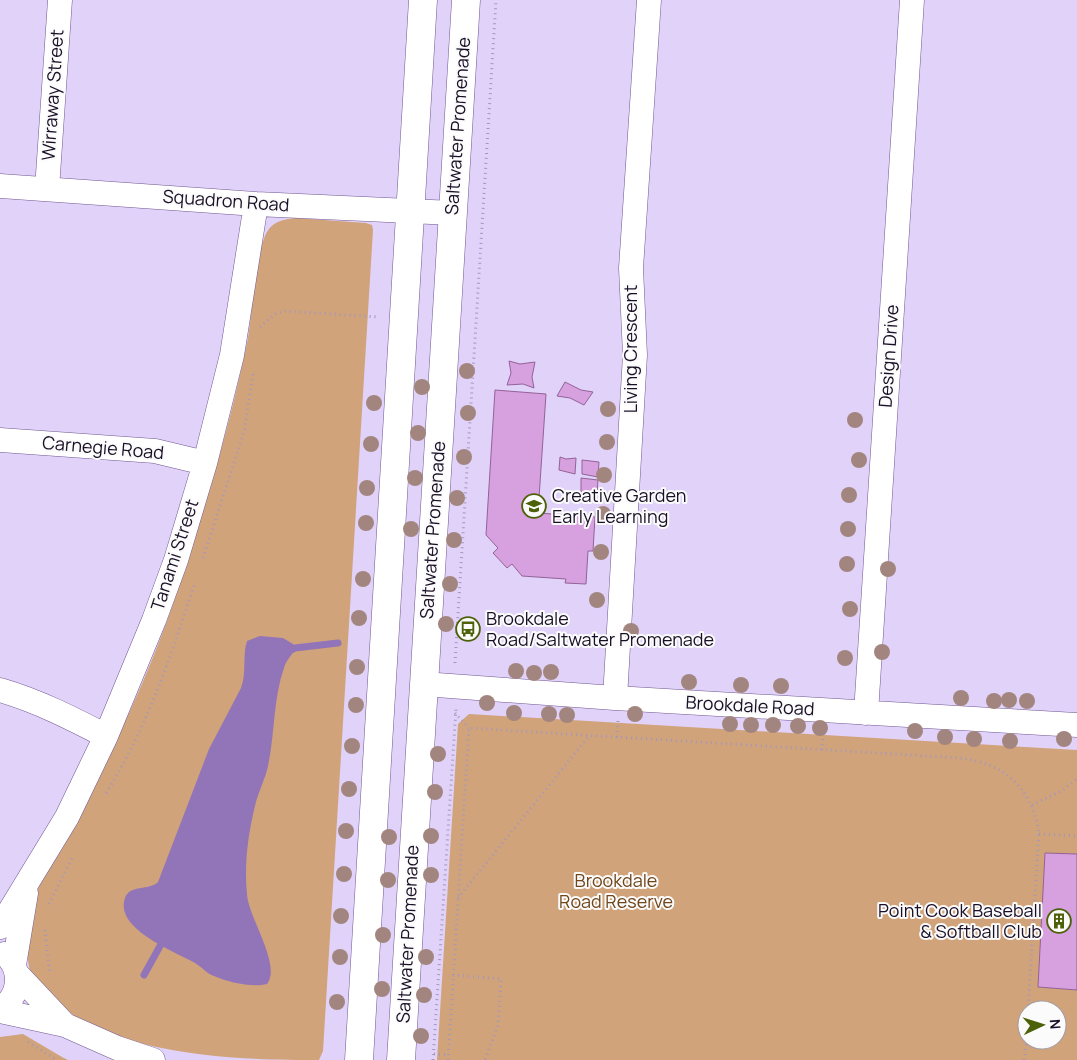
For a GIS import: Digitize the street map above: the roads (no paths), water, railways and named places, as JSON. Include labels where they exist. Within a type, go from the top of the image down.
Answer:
[{"type":"street","name":"Wirraway Street","points":[[46,189],[60,0]]},
{"type":"street","points":[[359,1060],[424,0]]},
{"type":"street","name":"Saltwater Promenade","points":[[401,1060],[422,684],[466,0]]},
{"type":"street","name":"Living Crescent","points":[[616,709],[635,354],[631,268],[648,0]]},
{"type":"street","name":"Design Drive","points":[[866,713],[912,0]]},
{"type":"street","name":"Squadron Road","points":[[0,186],[256,204],[453,214]]},
{"type":"street","name":"Tanami Street","points":[[0,927],[67,817],[106,736],[163,594],[205,463],[232,355],[256,204]]},
{"type":"street","name":"Carnegie Road","points":[[0,440],[155,450],[205,463]]},
{"type":"street","points":[[384,651],[400,673],[415,683],[422,684]]},
{"type":"street","name":"Brookdale Road","points":[[422,684],[456,686],[616,709],[866,713],[1077,725]]},
{"type":"street","points":[[0,690],[30,699],[60,712],[106,736]]},
{"type":"street","name":"Tanami Street","points":[[0,1010],[14,996],[17,985],[11,963],[27,884]]},
{"type":"street","points":[[11,963],[34,1007],[65,1025],[116,1048],[150,1060]]},
{"type":"street","points":[[0,1010],[34,1007]]},
{"type":"waterway","points":[[287,652],[295,648],[338,643]]},
{"type":"waterway","points":[[144,975],[165,937]]},
{"type":"place","name":"Creative Garden Early Learning","points":[[534,506]]},
{"type":"place","name":"Brookdale Road/Saltwater Promenade","points":[[468,629]]},
{"type":"place","name":"Point Cook Baseball & Softball Club","points":[[1059,921]]},
{"type":"park label","name":"Brookdale Road Reserve","points":[[616,891]]}]
